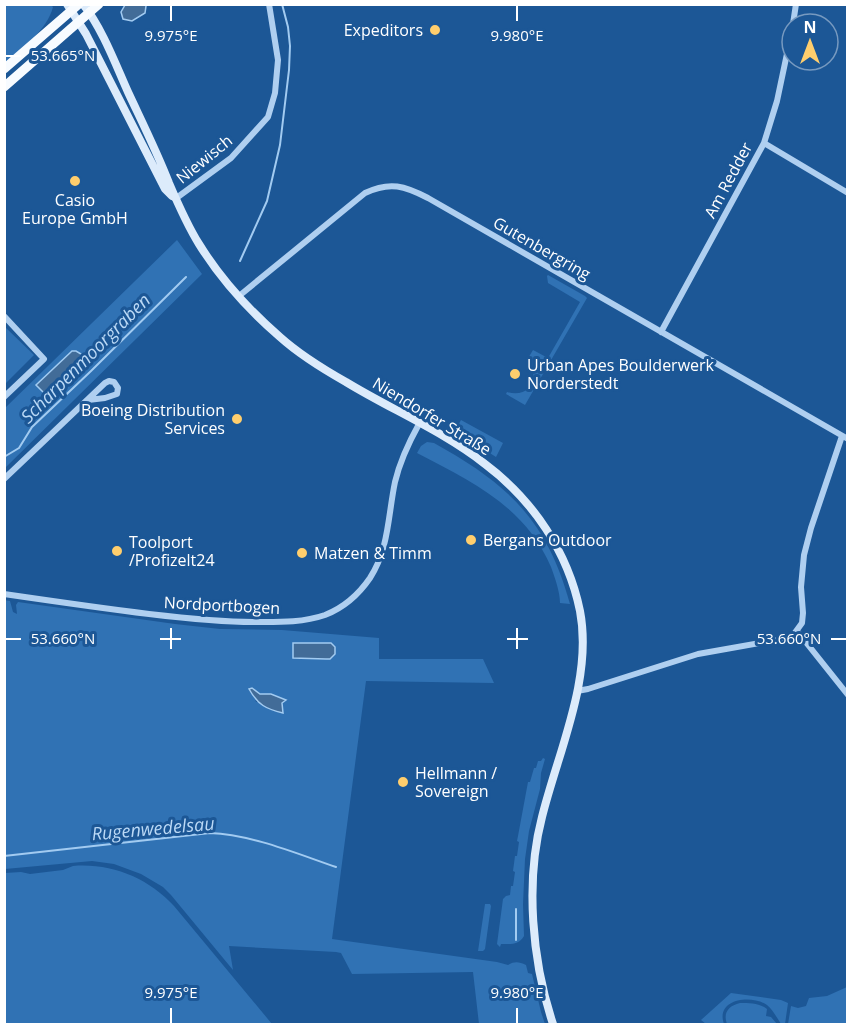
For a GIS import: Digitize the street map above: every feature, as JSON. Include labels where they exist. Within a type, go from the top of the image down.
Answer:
[{"type":"main road","points":[[4,87],[99,4]]},
{"type":"main road","points":[[4,69],[75,6]]},
{"type":"main road","name":"Niendorfer Straße","points":[[75,6],[90,13],[141,118],[175,199],[199,244],[238,296],[261,320],[300,354],[456,444],[510,485],[532,509],[554,541],[572,579],[580,614],[581,669],[567,731],[541,819],[533,882],[537,951],[544,992],[554,1024]]},
{"type":"main road","name":"Niendorfer Straße","points":[[75,6],[79,22],[165,189],[175,199]]},
{"type":"street","name":"Niewisch","points":[[175,199],[231,158],[268,117],[275,93],[279,60],[269,4]]},
{"type":"street","name":"Am Redder","points":[[662,332],[764,143],[783,72]]},
{"type":"street","points":[[764,143],[848,193]]},
{"type":"street","name":"Gutenbergring","points":[[238,296],[365,193],[382,187],[401,186],[428,198],[845,438],[811,528],[804,555],[801,587],[802,619],[797,631]]},
{"type":"street","points":[[4,316],[44,359],[4,397]]},
{"type":"street","points":[[4,479],[98,390],[109,381],[114,382],[118,388],[112,396],[88,400]]},
{"type":"street","name":"Nordportbogen","points":[[4,594],[210,621],[295,621],[324,615],[350,600],[369,579],[382,554],[401,462],[419,424]]},
{"type":"street","points":[[577,691],[698,654],[782,639],[797,631],[848,695]]},
{"type":"shaded area","points":[[5,5],[51,5],[53,7],[46,23],[7,62],[5,61]]},
{"type":"shaded area","points":[[125,5],[145,5],[145,13],[132,21],[123,19],[121,12]]},
{"type":"shaded area","points":[[177,240],[202,274],[5,468],[5,408]]},
{"type":"shaded area","points":[[548,275],[587,298],[525,405],[506,394],[507,392],[522,392],[531,385],[533,373],[527,360],[533,350],[548,358],[580,302],[548,283]]},
{"type":"shaded area","points":[[4,327],[34,355],[5,384]]},
{"type":"shaded area","points":[[72,351],[81,354],[82,361],[46,395],[36,385]]},
{"type":"shaded area","points":[[461,420],[503,443],[496,457],[455,431]]},
{"type":"shaded area","points":[[427,442],[434,443],[460,458],[503,490],[521,507],[549,549],[561,575],[570,604],[560,603],[551,567],[527,528],[495,498],[417,453]]},
{"type":"shaded area","points":[[4,600],[10,601],[13,612],[17,614],[18,602],[220,629],[282,630],[379,638],[379,659],[483,659],[494,683],[366,681],[332,939],[508,965],[515,962],[524,964],[528,973],[532,974],[545,1024],[479,1024],[473,972],[352,974],[341,953],[229,946],[233,970],[163,887],[141,874],[114,864],[92,861],[5,869]],"holes":[[[252,688],[260,694],[271,694],[285,701],[282,703],[256,702]]]},
{"type":"shaded area","points":[[293,643],[331,643],[335,647],[335,654],[330,659],[293,658]]},
{"type":"shaded area","points":[[252,688],[260,694],[271,694],[286,700],[282,703],[283,713],[259,703],[249,689]]},
{"type":"shaded area","points":[[545,759],[540,789],[529,831],[525,859],[524,936],[517,942],[501,944],[500,947],[497,944],[503,899],[510,895],[511,886],[513,886],[515,856],[517,856],[519,842],[517,841],[528,782],[530,782],[538,761]]},
{"type":"shaded area","points":[[73,866],[102,867],[128,874],[164,896],[272,1024],[5,1024],[5,873],[30,874],[63,870]]},
{"type":"shaded area","points":[[485,904],[491,906],[485,949],[478,951]]},
{"type":"shaded area","points":[[847,987],[847,1024],[788,1024],[791,1006],[798,1008],[806,1006],[809,998],[827,996]]},
{"type":"shaded area","points":[[731,993],[788,1003],[785,1024],[781,1024],[767,1005],[752,1000],[729,1004],[723,1016],[724,1024],[706,1024],[701,1020]]},
{"type":"shaded area","points":[[740,1003],[764,1007],[767,1009],[766,1016],[771,1017],[777,1024],[727,1024],[728,1010]]},
{"type":"waterway","name":"Scharpenmoorgraben","points":[[240,261],[267,201],[280,145],[290,46],[282,4]]},
{"type":"waterway","name":"Scharpenmoorgraben","points":[[4,457],[19,448],[32,427],[186,277]]},
{"type":"waterway","name":"Rugenwedelsau","points":[[4,856],[210,833],[258,841],[336,867]]},
{"type":"waterway","points":[[516,909],[516,940]]},
{"type":"place","name":"Expeditors","points":[[435,30]]},
{"type":"place","name":"Casio Europe GmbH","points":[[75,181]]},
{"type":"place","name":"Urban Apes Boulderwerk Norderstedt","points":[[515,374]]},
{"type":"place","name":"Boeing Distribution Services","points":[[237,419]]},
{"type":"place","name":"Bergans Outdoor","points":[[471,540]]},
{"type":"place","name":"Toolport /Profizelt24","points":[[117,551]]},
{"type":"place","name":"Matzen & Timm","points":[[302,553]]},
{"type":"place","name":"Hellmann / Sovereign","points":[[403,782]]}]
